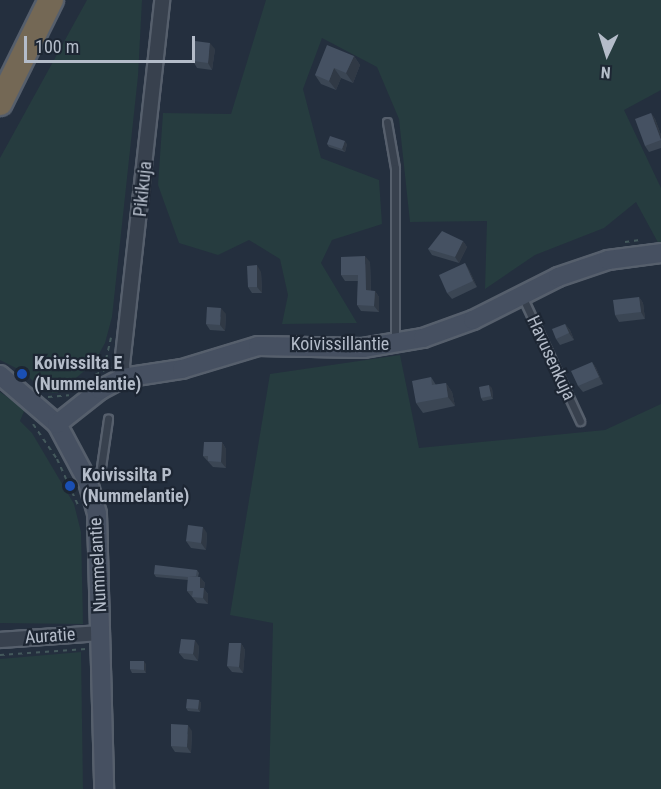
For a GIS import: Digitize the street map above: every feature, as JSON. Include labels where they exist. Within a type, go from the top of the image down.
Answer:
[{"type":"highway","points":[[0,103],[51,0]]},
{"type":"street","name":"Pikikuja","points":[[123,378],[122,365],[162,0]]},
{"type":"street","name":"Koivissillantie","points":[[57,424],[100,390],[123,378],[182,369],[258,346],[363,348],[395,345],[449,330],[558,277],[608,260],[661,254]]},
{"type":"street","name":"Nummelantie","points":[[0,375],[57,424],[88,482],[100,546],[94,633],[104,789]]},
{"type":"street","name":"Auratie","points":[[0,640],[94,633]]},
{"type":"lane","points":[[387,122],[395,168],[395,345]]},
{"type":"lane","name":"Havusenkuja","points":[[522,296],[580,421]]},
{"type":"lane","points":[[88,482],[100,474],[108,419]]},
{"type":"path","points":[[87,381],[104,368]]},
{"type":"path","points":[[78,388],[62,397],[44,397],[28,417],[57,459],[79,508]]},
{"type":"path","points":[[87,661],[86,649],[94,633]]},
{"type":"path","points":[[0,655],[86,649]]},
{"type":"green space","points":[[87,0],[142,0],[138,76],[112,317],[105,343],[94,363],[57,393],[44,392],[24,372],[0,360],[0,158]]},
{"type":"green space","points":[[266,0],[661,0],[661,90],[624,110],[661,188],[661,248],[636,202],[604,228],[535,255],[485,289],[487,221],[410,222],[399,119],[377,67],[322,38],[303,89],[321,158],[379,180],[382,224],[332,240],[321,263],[357,323],[282,324],[288,295],[280,259],[249,240],[218,255],[179,243],[158,185],[163,113],[231,114]]},
{"type":"green space","points":[[400,355],[419,448],[605,430],[661,404],[661,789],[269,789],[273,623],[230,615],[270,374]]},
{"type":"green space","points":[[0,392],[25,409],[20,421],[32,433],[74,504],[81,532],[83,624],[0,623]]},
{"type":"green space","points":[[81,652],[83,789],[0,789],[0,659]]},
{"type":"building","points":[[195,41],[210,43],[208,63],[193,61]]},
{"type":"building","points":[[327,45],[354,56],[346,73],[334,68],[329,81],[315,75]]},
{"type":"building","points":[[651,113],[661,140],[645,146],[635,119]]},
{"type":"building","points":[[330,136],[345,141],[342,149],[327,144]]},
{"type":"building","points":[[442,231],[463,241],[455,257],[428,249]]},
{"type":"building","points":[[365,256],[366,290],[375,291],[374,306],[357,305],[358,275],[341,275],[341,257]]},
{"type":"building","points":[[465,263],[473,281],[447,293],[439,275]]},
{"type":"building","points":[[257,265],[257,287],[248,287],[247,266]]},
{"type":"building","points":[[639,297],[641,312],[615,315],[613,300]]},
{"type":"building","points":[[207,307],[221,308],[220,325],[206,324]]},
{"type":"building","points":[[565,324],[569,333],[556,339],[552,329]]},
{"type":"building","points":[[592,362],[599,377],[578,386],[571,371]]},
{"type":"building","points":[[431,377],[432,385],[446,383],[448,397],[416,403],[412,381]]},
{"type":"building","points":[[489,385],[491,396],[481,398],[479,387]]},
{"type":"building","points":[[204,442],[222,442],[221,462],[208,461],[208,456],[203,456]]},
{"type":"building","points":[[188,525],[203,527],[201,543],[186,541]]},
{"type":"building","points":[[155,565],[197,570],[196,576],[154,574]]},
{"type":"building","points":[[188,576],[200,577],[200,588],[204,588],[203,598],[192,597],[193,591],[187,591]]},
{"type":"building","points":[[181,639],[195,640],[193,654],[179,653]]},
{"type":"building","points":[[229,643],[241,643],[239,667],[227,666]]},
{"type":"building","points":[[130,661],[144,661],[144,670],[130,669]]},
{"type":"building","points":[[187,699],[199,700],[198,709],[186,708]]},
{"type":"building","points":[[171,724],[188,725],[187,747],[171,746]]},
{"type":"place","name":"Koivissilta E (Nummelantie)","points":[[22,374]]},
{"type":"place","name":"Koivissilta P (Nummelantie)","points":[[70,486]]}]
